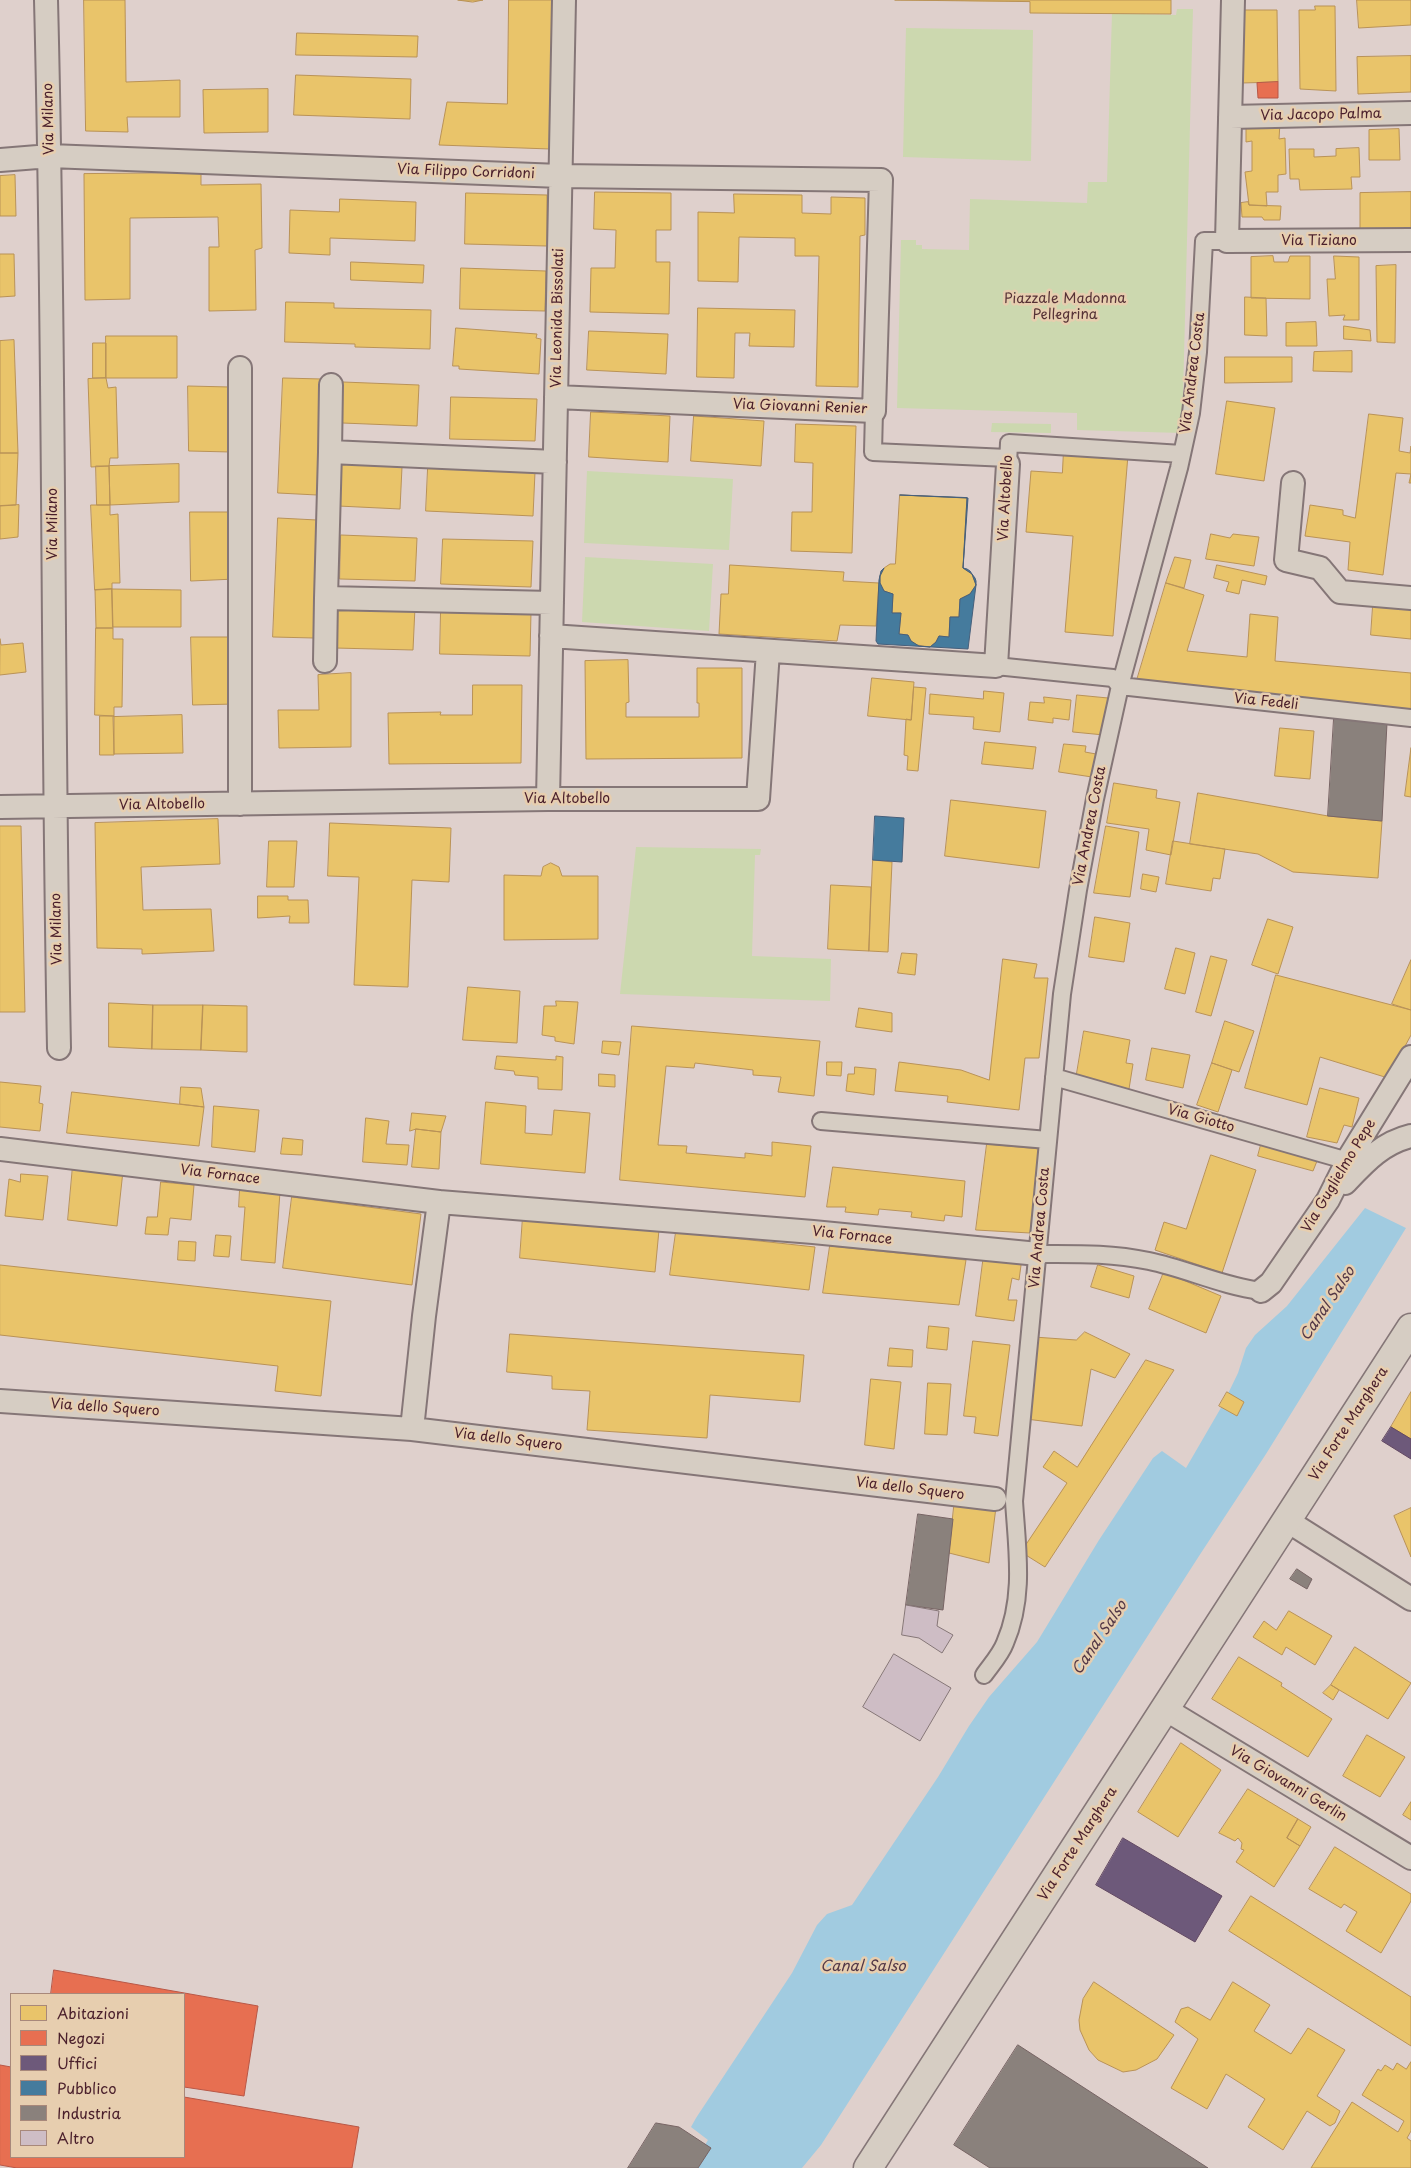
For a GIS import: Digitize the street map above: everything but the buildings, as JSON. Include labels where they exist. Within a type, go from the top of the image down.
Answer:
[{"type":"street","name":"Via Milano","points":[[46,0],[50,156],[54,807],[59,1048]]},
{"type":"street","name":"Via Leonida Bissolati","points":[[548,799],[564,0]]},
{"type":"street","points":[[1227,241],[1233,0]]},
{"type":"street","name":"Via Jacopo Palma","points":[[1230,118],[1411,113]]},
{"type":"street","name":"Via Filippo Corridoni","points":[[0,160],[50,156],[560,176],[881,180]]},
{"type":"street","name":"Via Giovanni Renier","points":[[556,397],[874,411],[881,180]]},
{"type":"street","name":"Via Tiziano","points":[[1227,241],[1411,240]]},
{"type":"street","name":"Via Andrea Costa","points":[[984,1675],[1005,1644],[1017,1609],[1019,1579],[1005,1500],[1038,1254],[1062,994],[1078,890],[1095,799],[1120,686],[1182,454],[1191,413],[1198,352],[1204,241],[1227,241]]},
{"type":"street","points":[[240,368],[240,804]]},
{"type":"street","points":[[325,661],[331,385]]},
{"type":"street","points":[[874,411],[873,452],[1008,461]]},
{"type":"street","name":"Via Altobello","points":[[996,666],[1009,443],[1182,454]]},
{"type":"street","points":[[330,452],[555,462]]},
{"type":"street","points":[[1293,483],[1286,560],[1320,568],[1340,592],[1411,598]]},
{"type":"street","points":[[326,598],[552,603]]},
{"type":"street","points":[[551,636],[996,666],[1113,678],[1120,686]]},
{"type":"street","name":"Via Altobello","points":[[0,807],[548,799],[758,799],[768,651]]},
{"type":"street","name":"Via Fedeli","points":[[1120,686],[1411,718]]},
{"type":"street","name":"Via Guglielmo Pepe","points":[[1261,1291],[1271,1283],[1328,1200],[1348,1161],[1411,1057]]},
{"type":"street","name":"Via Giotto","points":[[1054,1077],[1348,1161]]},
{"type":"street","points":[[821,1121],[1048,1140]]},
{"type":"street","points":[[1328,1200],[1370,1156],[1389,1143],[1411,1136]]},
{"type":"street","points":[[1370,1156],[1386,1150],[1411,1147]]},
{"type":"street","name":"Via Fornace","points":[[0,1149],[439,1202],[813,1232],[1038,1254],[1101,1253],[1151,1261],[1244,1289],[1261,1291]]},
{"type":"street","points":[[412,1429],[439,1202]]},
{"type":"street","name":"Via Forte Marghera","points":[[868,2168],[1411,1328]]},
{"type":"street","name":"Via dello Squero","points":[[0,1401],[412,1429],[1005,1500]]},
{"type":"street","points":[[1286,1520],[1411,1599]]},
{"type":"street","name":"Via Giovanni Gerlin","points":[[1164,1709],[1411,1858]]},
{"type":"green space","name":"Piazzale Madonna Pellegrina","points":[[1177,9],[1193,9],[1182,433],[1077,430],[1077,413],[897,408],[901,240],[916,240],[916,245],[922,245],[922,249],[969,250],[970,199],[1087,203],[1088,182],[1107,182],[1112,13],[1176,15]]},
{"type":"green space","points":[[906,28],[1033,30],[1031,161],[903,157]]},
{"type":"green space","points":[[992,423],[1051,424],[1051,433],[991,432]]},
{"type":"green space","points":[[587,471],[733,479],[729,550],[584,543]]},
{"type":"green space","points":[[585,557],[713,564],[709,631],[582,622]]},
{"type":"green space","points":[[636,847],[761,849],[760,855],[755,855],[752,956],[831,959],[830,1001],[620,994]]},
{"type":"water","name":"Canal Salso","points":[[1365,1208],[1406,1228],[1266,1454],[821,2145],[802,2168],[691,2168],[708,2140],[691,2127],[792,1973],[817,1925],[827,1914],[852,1905],[989,1697],[1037,1642],[1099,1540],[1153,1458],[1162,1451],[1186,1468],[1222,1406],[1238,1373],[1246,1348],[1255,1335],[1287,1306]]}]
